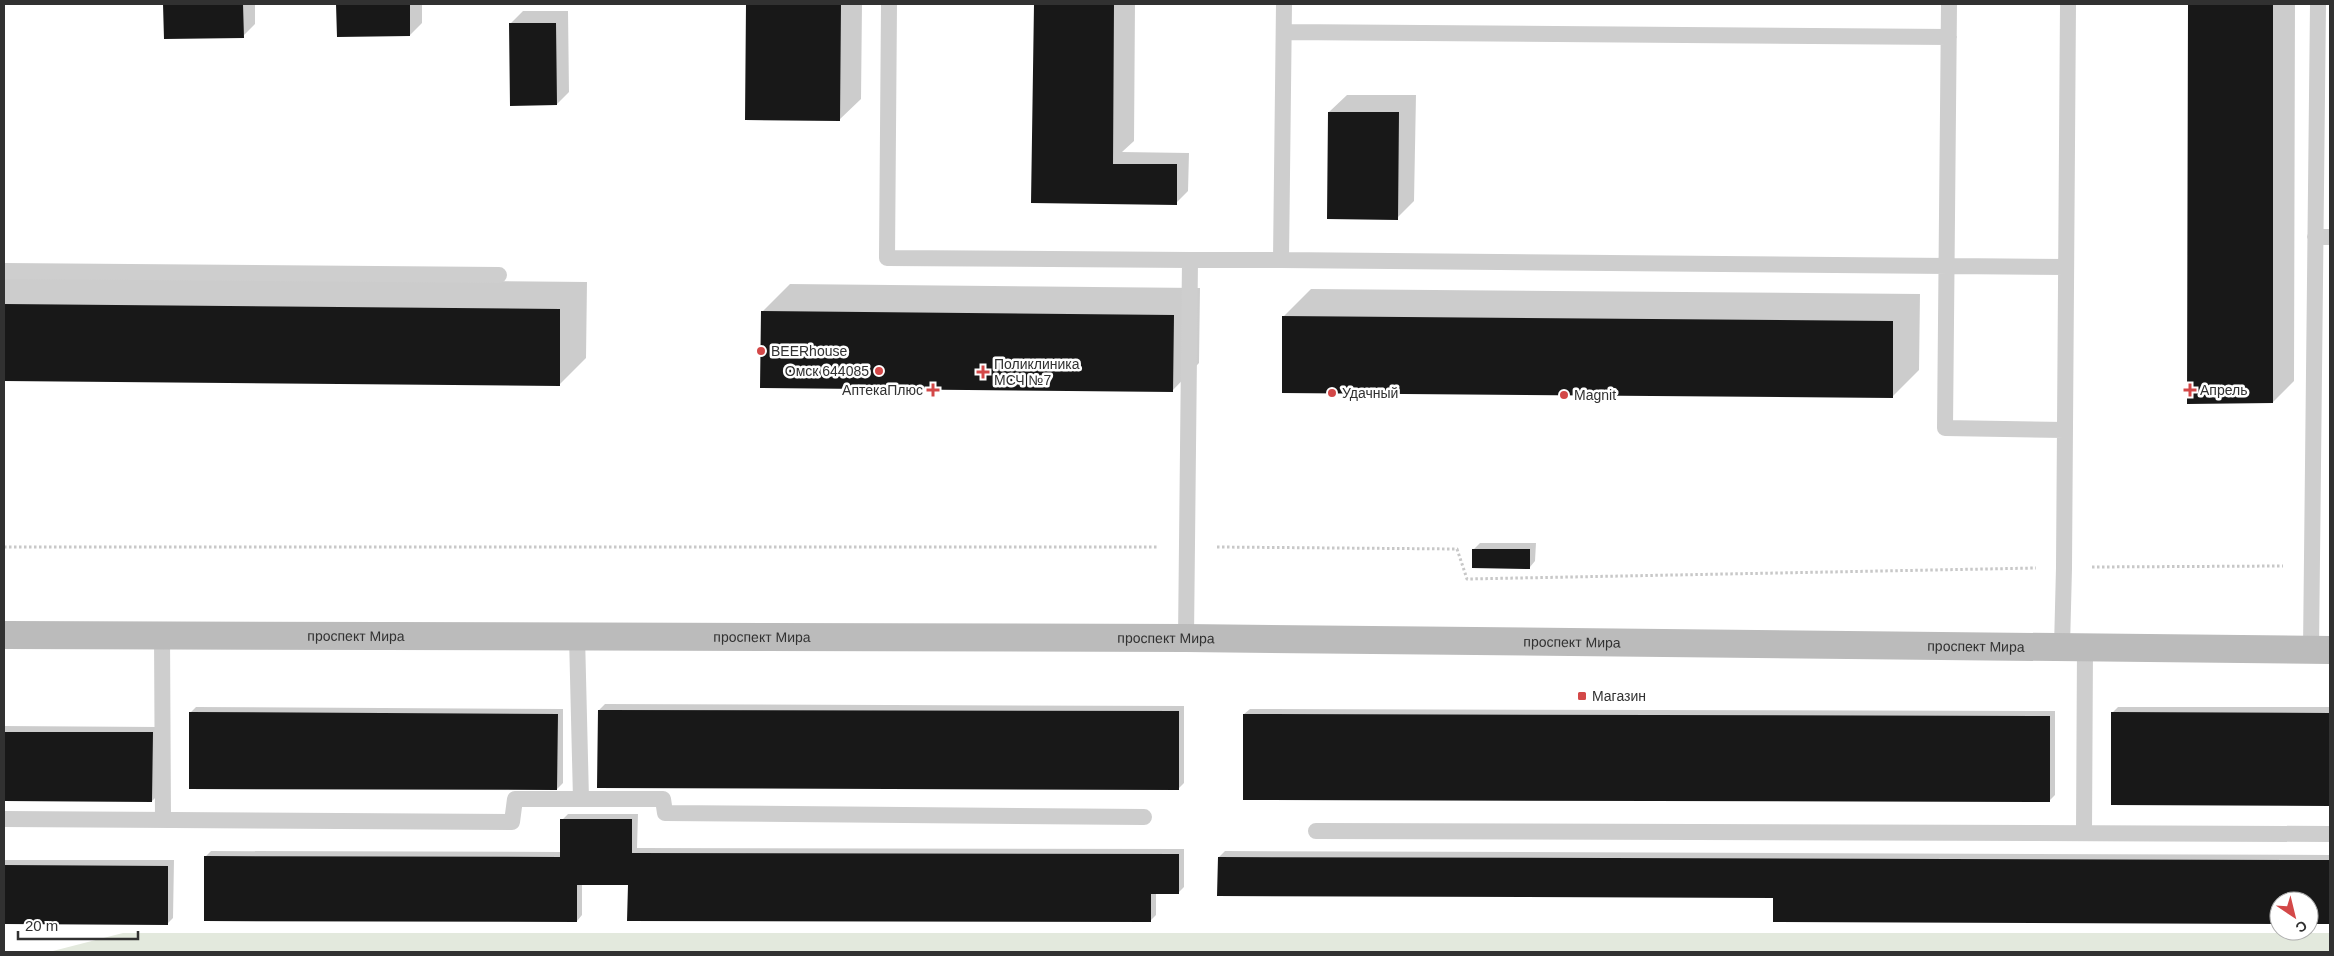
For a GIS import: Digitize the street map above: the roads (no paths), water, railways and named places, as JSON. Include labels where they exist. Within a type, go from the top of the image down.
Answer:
[{"type":"street","name":"проспект Мира","points":[[4,635],[1186,638],[2321,650]]},
{"type":"lane","points":[[889,4],[886,258],[2066,267]]},
{"type":"lane","points":[[1281,260],[1284,4]]},
{"type":"lane","points":[[1949,4],[1945,428],[2064,430]]},
{"type":"lane","points":[[2068,4],[2064,430],[2073,647],[2084,833]]},
{"type":"lane","points":[[2318,4],[2323,237],[2321,650]]},
{"type":"lane","points":[[1284,32],[1949,37]]},
{"type":"lane","points":[[1186,638],[1190,260]]},
{"type":"lane","points":[[4,271],[498,275]]},
{"type":"lane","points":[[162,635],[163,820]]},
{"type":"lane","points":[[578,636],[581,799]]},
{"type":"lane","points":[[4,819],[512,822],[515,799],[663,799],[664,813],[1144,817]]},
{"type":"lane","points":[[1316,831],[2330,834]]},
{"type":"place","name":"BEERhouse","points":[[761,351]]},
{"type":"place","name":"Омск 644085","points":[[879,371]]},
{"type":"place","name":"Поликлиника МСЧ №7","points":[[983,372]]},
{"type":"place","name":"АптекаПлюс","points":[[933,390]]},
{"type":"place","name":"Апрель","points":[[2190,390]]},
{"type":"place","name":"Удачный","points":[[1332,393]]},
{"type":"place","name":"Magnit","points":[[1564,395]]},
{"type":"place","name":"Магазин","points":[[1582,696]]}]
